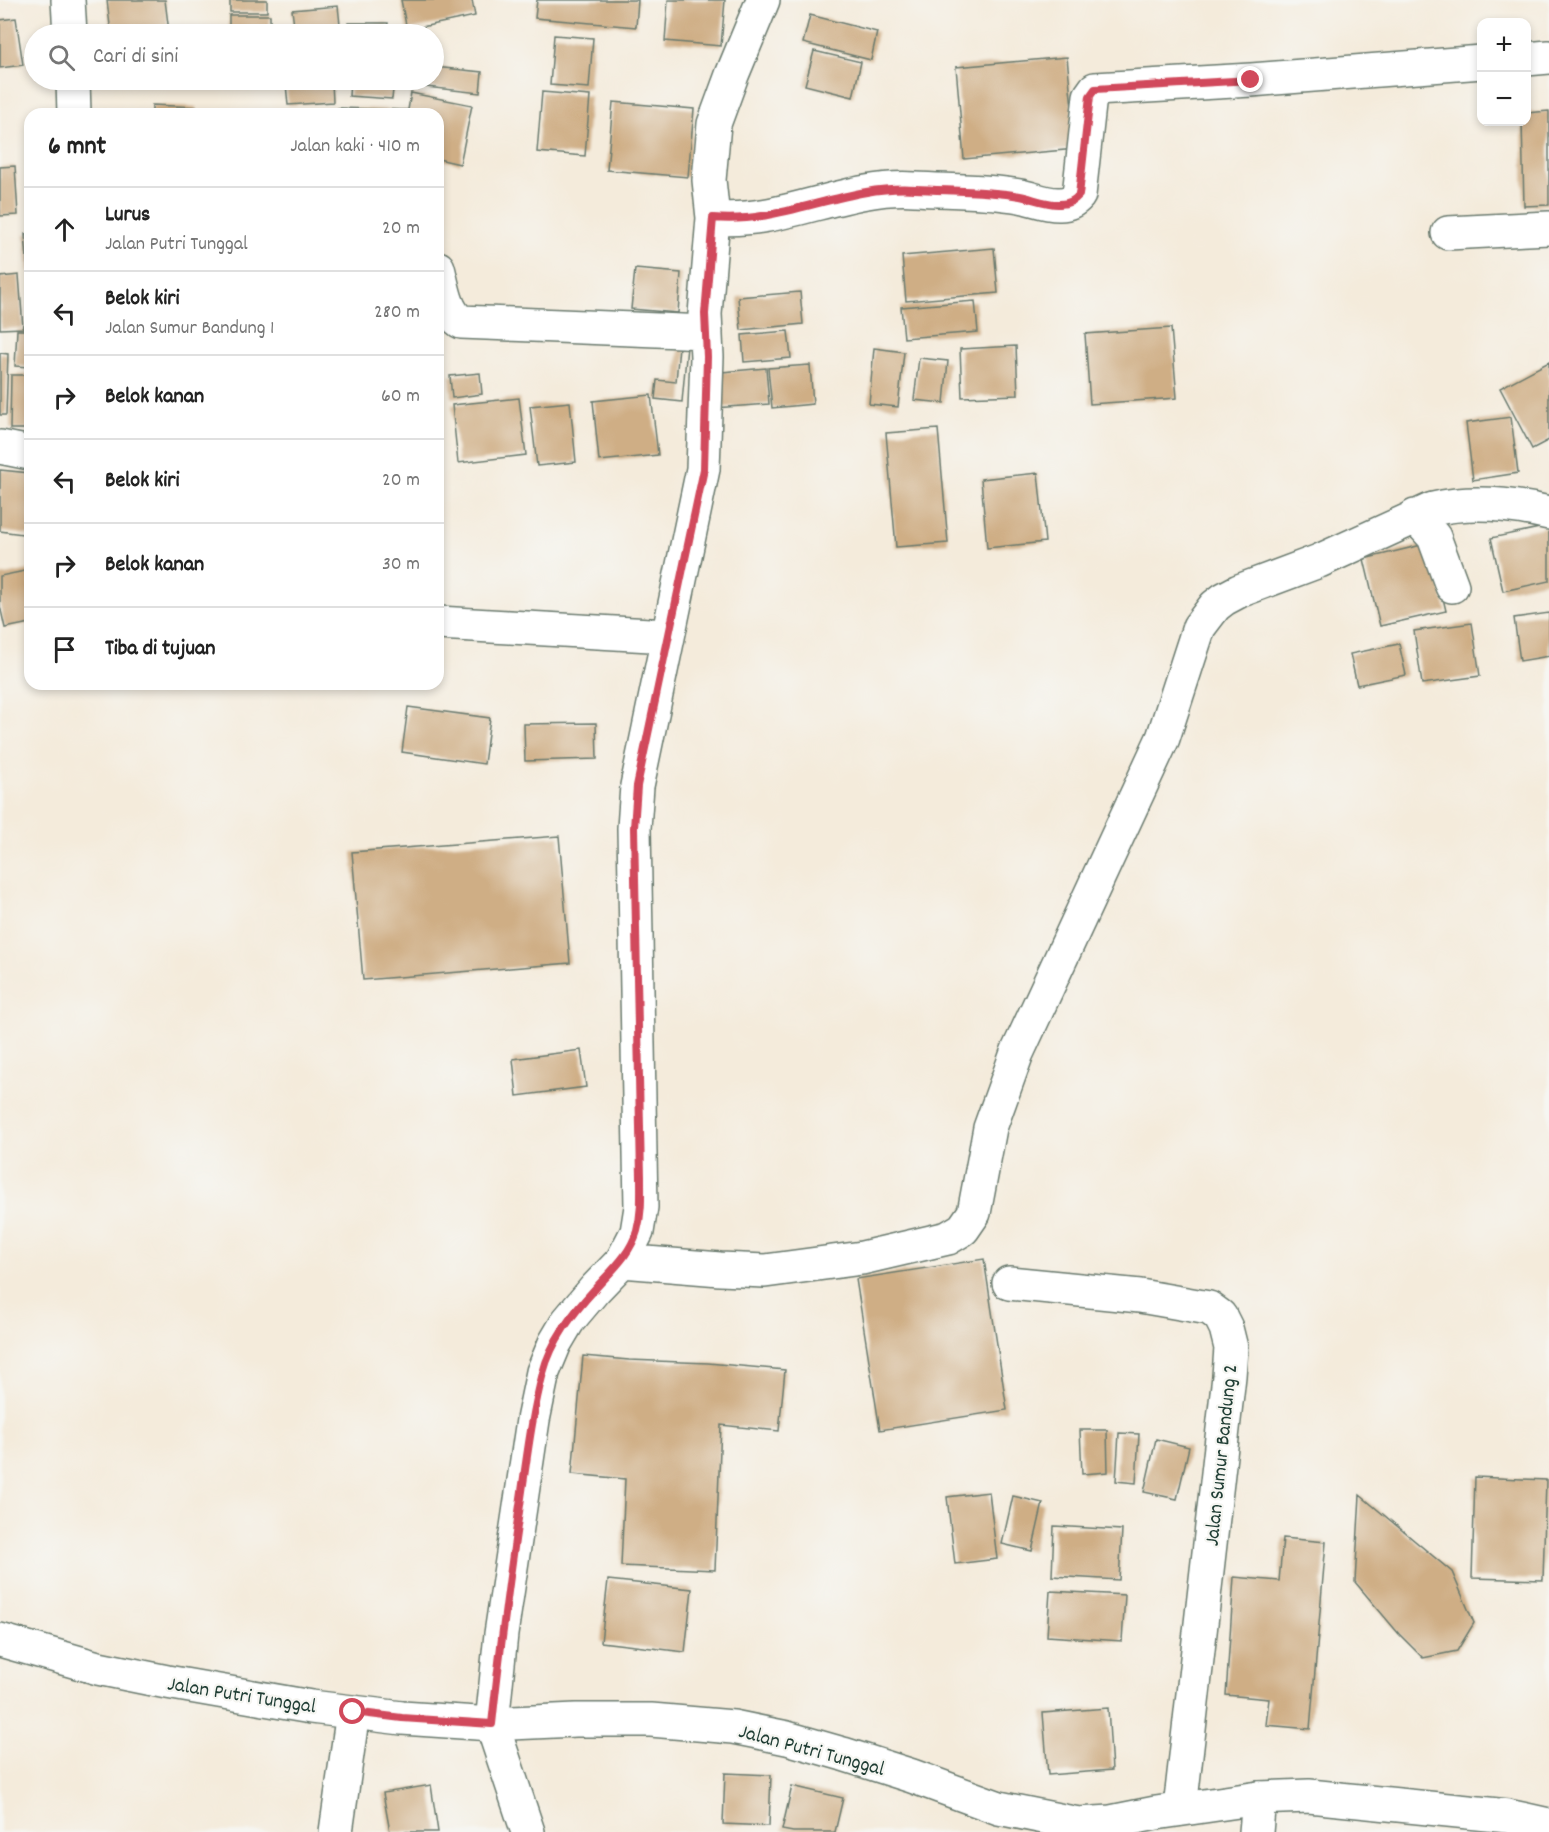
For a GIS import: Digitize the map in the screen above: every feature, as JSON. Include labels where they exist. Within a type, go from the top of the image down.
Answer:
[{"type":"street","points":[[68,0],[69,24]]},
{"type":"street","points":[[528,1832],[492,1724],[501,1634],[533,1420],[543,1372],[555,1343],[568,1321],[594,1289],[622,1261],[637,1232],[641,1207],[634,872],[637,786],[704,469],[705,314],[713,218],[709,180],[714,124],[763,0]]},
{"type":"street","points":[[1531,59],[1549,57]]},
{"type":"street","points":[[713,218],[735,220],[760,217],[840,197],[903,188],[1019,196],[1058,205],[1075,200],[1079,195],[1090,96],[1095,89],[1251,80],[1477,62]]},
{"type":"street","points":[[73,90],[74,108]]},
{"type":"street","points":[[1448,233],[1549,228]]},
{"type":"street","points":[[444,289],[450,310],[461,322],[706,332]]},
{"type":"street","points":[[0,447],[24,452]]},
{"type":"street","points":[[622,1261],[765,1271],[873,1256],[948,1238],[963,1229],[974,1213],[990,1128],[1017,1053],[1162,738],[1198,627],[1215,606],[1239,591],[1319,561],[1433,508],[1464,504],[1503,505],[1549,513]]},
{"type":"street","points":[[1415,516],[1434,537],[1452,586]]},
{"type":"street","points":[[444,623],[668,636]]},
{"type":"street","name":"Jalan Sumur Bandung 2","points":[[1009,1283],[1140,1296],[1209,1308],[1220,1316],[1226,1328],[1231,1348],[1229,1376],[1180,1809]]},
{"type":"street","name":"Jalan Putri Tunggal","points":[[0,1640],[98,1668],[167,1683],[310,1707],[402,1718],[492,1724],[614,1719],[687,1722],[733,1727],[788,1738],[843,1754],[999,1808],[1078,1824],[1111,1822],[1259,1798],[1332,1798],[1508,1816],[1549,1825]]},
{"type":"street","points":[[336,1832],[353,1712]]},
{"type":"street","points":[[1256,1832],[1259,1798]]},
{"type":"building","points":[[107,0],[165,0],[168,24],[110,24]]},
{"type":"building","points":[[230,0],[267,0],[267,12],[230,12]]},
{"type":"building","points":[[401,0],[472,0],[475,16],[436,24],[406,24]]},
{"type":"building","points":[[537,0],[638,0],[636,27],[535,18]]},
{"type":"building","points":[[668,0],[725,0],[721,46],[665,41]]},
{"type":"building","points":[[338,6],[340,24],[294,24],[292,10]]},
{"type":"building","points":[[229,15],[270,15],[270,24],[229,24]]},
{"type":"building","points":[[810,15],[877,32],[871,60],[803,43]]},
{"type":"building","points":[[16,18],[23,65],[0,68],[0,20]]},
{"type":"building","points":[[348,23],[388,23],[388,24]]},
{"type":"building","points":[[554,35],[593,38],[589,88],[550,85]]},
{"type":"building","points":[[814,51],[861,62],[853,97],[805,85]]},
{"type":"building","points":[[1067,57],[1076,149],[964,159],[956,67]]},
{"type":"building","points":[[444,68],[482,72],[480,93],[444,89]]},
{"type":"building","points":[[287,90],[332,90],[333,102],[288,105]]},
{"type":"building","points":[[349,90],[393,90],[392,99],[349,96]]},
{"type":"building","points":[[542,92],[590,96],[585,156],[537,152]]},
{"type":"building","points":[[411,93],[472,105],[460,164],[444,160],[444,108],[408,108]]},
{"type":"building","points":[[613,102],[694,109],[688,177],[607,170]]},
{"type":"building","points":[[152,105],[196,107],[196,108],[152,108]]},
{"type":"building","points":[[1549,111],[1549,205],[1524,206],[1522,126],[1531,126],[1531,113]]},
{"type":"building","points":[[15,166],[18,215],[0,216],[0,167]]},
{"type":"building","points":[[994,248],[998,293],[906,301],[902,256]]},
{"type":"building","points":[[635,269],[681,273],[678,313],[631,309]]},
{"type":"building","points":[[19,275],[23,328],[0,329],[0,277]]},
{"type":"building","points":[[800,292],[803,324],[741,330],[738,297]]},
{"type":"building","points":[[975,301],[978,332],[904,338],[901,307]]},
{"type":"building","points":[[1171,328],[1177,398],[1090,404],[1085,334]]},
{"type":"building","points":[[17,330],[24,330],[24,367],[15,366]]},
{"type":"building","points":[[788,331],[791,358],[744,362],[742,335]]},
{"type":"building","points":[[679,346],[687,346],[682,402],[655,399],[657,380],[676,382]]},
{"type":"building","points":[[1016,346],[1018,395],[962,397],[960,349]]},
{"type":"building","points":[[874,348],[904,352],[898,407],[869,404]]},
{"type":"building","points":[[0,353],[8,354],[6,415],[0,415]]},
{"type":"building","points":[[919,358],[948,361],[944,403],[914,400]]},
{"type":"building","points":[[1549,362],[1549,440],[1532,449],[1500,388]]},
{"type":"building","points":[[810,365],[813,404],[772,408],[768,368]]},
{"type":"building","points":[[766,368],[769,404],[714,408],[711,373]]},
{"type":"building","points":[[480,373],[482,394],[452,398],[450,376]]},
{"type":"building","points":[[11,375],[24,375],[24,429],[10,429]]},
{"type":"building","points":[[651,395],[658,455],[599,461],[593,401]]},
{"type":"building","points":[[519,398],[526,455],[458,463],[452,405]]},
{"type":"building","points":[[570,402],[576,462],[537,466],[530,406]]},
{"type":"building","points":[[1511,417],[1518,473],[1473,480],[1466,423]]},
{"type":"building","points":[[938,429],[948,543],[896,547],[886,433]]},
{"type":"building","points":[[0,470],[24,472],[24,534],[0,531]]},
{"type":"building","points":[[1038,473],[1045,542],[987,548],[981,479]]},
{"type":"building","points":[[1549,526],[1549,581],[1503,591],[1491,538]]},
{"type":"building","points":[[1430,543],[1446,611],[1380,626],[1364,559]]},
{"type":"building","points":[[24,571],[24,624],[5,628],[0,606],[0,576]]},
{"type":"building","points":[[1549,613],[1549,656],[1520,661],[1514,618]]},
{"type":"building","points":[[1472,623],[1480,676],[1422,684],[1414,631]]},
{"type":"building","points":[[1399,644],[1406,675],[1357,685],[1350,654]]},
{"type":"building","points":[[408,707],[490,718],[484,764],[402,752]]},
{"type":"building","points":[[596,723],[597,759],[525,761],[524,724]]},
{"type":"building","points":[[559,836],[570,963],[363,980],[352,852]]},
{"type":"building","points":[[581,1050],[586,1087],[517,1096],[513,1059]]},
{"type":"building","points":[[984,1259],[1007,1410],[880,1430],[856,1279]]},
{"type":"building","points":[[583,1356],[785,1370],[779,1431],[721,1425],[715,1570],[621,1566],[625,1479],[572,1474]]},
{"type":"building","points":[[1080,1430],[1107,1430],[1108,1472],[1082,1474]]},
{"type":"building","points":[[1119,1433],[1139,1434],[1136,1483],[1116,1481]]},
{"type":"building","points":[[1156,1439],[1189,1447],[1177,1499],[1144,1492]]},
{"type":"building","points":[[1475,1477],[1546,1480],[1543,1580],[1472,1578]]},
{"type":"building","points":[[989,1492],[997,1559],[955,1564],[947,1497]]},
{"type":"building","points":[[1360,1495],[1452,1572],[1474,1623],[1457,1651],[1423,1658],[1399,1634],[1355,1582]]},
{"type":"building","points":[[1013,1496],[1043,1503],[1032,1551],[1002,1544]]},
{"type":"building","points":[[1054,1526],[1122,1530],[1119,1580],[1052,1576]]},
{"type":"building","points":[[1283,1538],[1326,1542],[1310,1729],[1266,1725],[1269,1699],[1226,1695],[1234,1577],[1279,1581]]},
{"type":"building","points":[[608,1580],[692,1589],[685,1652],[601,1642]]},
{"type":"building","points":[[1050,1591],[1125,1595],[1122,1641],[1047,1636]]},
{"type":"building","points":[[1108,1708],[1112,1770],[1048,1775],[1043,1713]]},
{"type":"building","points":[[725,1773],[771,1775],[769,1826],[723,1824]]},
{"type":"building","points":[[431,1785],[438,1832],[390,1832],[383,1793]]},
{"type":"building","points":[[792,1786],[843,1798],[835,1832],[782,1830]]},
{"type":"route","points":[[353,1712],[492,1724],[501,1634],[533,1420],[543,1372],[555,1343],[568,1321],[594,1289],[622,1261],[637,1232],[641,1207],[634,872],[637,786],[704,469],[707,357],[705,314],[713,218],[735,220],[760,217],[840,197],[903,188],[1019,196],[1058,205],[1067,203],[1075,200],[1079,195],[1090,96],[1095,89],[1251,80]]}]
